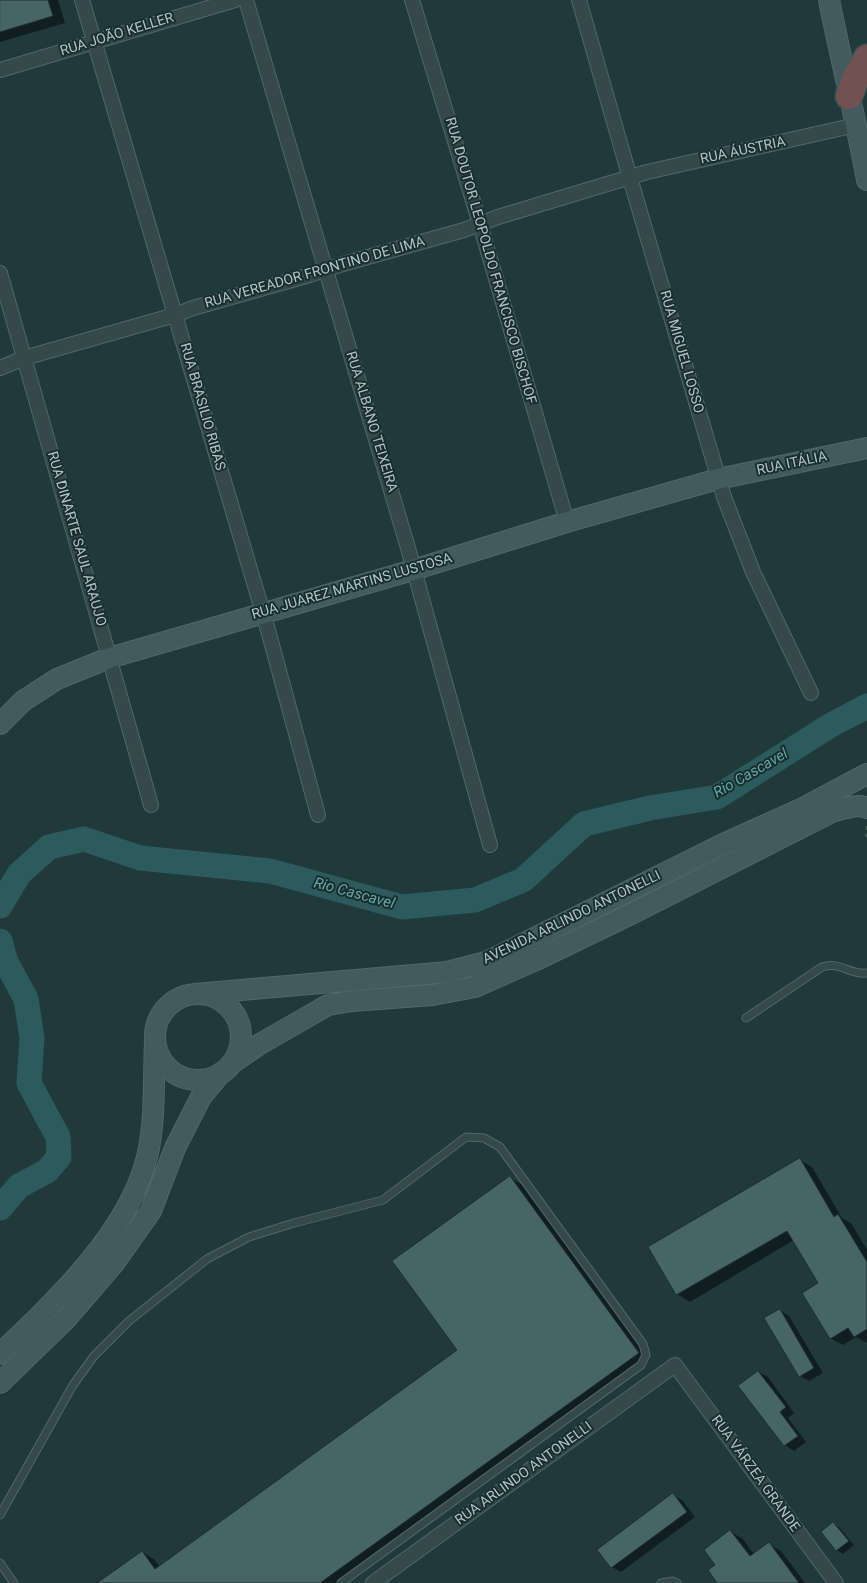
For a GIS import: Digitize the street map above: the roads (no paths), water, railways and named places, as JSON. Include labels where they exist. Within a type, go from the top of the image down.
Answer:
[{"type":"highway","points":[[849,96],[857,75],[867,58]]},
{"type":"main road","points":[[829,0],[867,180]]},
{"type":"main road","name":"RUA ITÁLIA","points":[[718,479],[867,448]]},
{"type":"main road","name":"RUA JUAREZ MARTINS LUSTOSA","points":[[0,724],[23,701],[57,679],[109,658],[414,570],[567,522],[718,479]]},
{"type":"main road","name":"AVENIDA ARLINDO ANTONELLI","points":[[0,1354],[31,1324],[99,1250],[132,1198],[147,1158],[153,1124],[156,1028],[161,1015],[170,1004],[181,997],[195,994],[447,972],[486,962],[723,844],[803,808],[867,774]]},
{"type":"main road","name":"AVENIDA ARLINDO ANTONELLI","points":[[155,1042],[160,1056],[168,1067],[180,1076],[193,1079],[208,1078],[260,1044],[328,1005],[352,1001],[433,995],[475,987],[631,914],[832,812],[853,807],[864,806],[867,808]]},
{"type":"main road","name":"AVENIDA ARLINDO ANTONELLI","points":[[0,1383],[66,1319],[115,1262],[151,1211],[180,1140],[201,1097],[238,1052],[241,1038],[239,1024],[232,1011],[222,1001],[209,995],[195,994]]},
{"type":"street","name":"RUA BRASILIO RIBAS","points":[[82,0],[262,613],[318,814]]},
{"type":"street","name":"RUA JOÃO KELLER","points":[[0,70],[234,0]]},
{"type":"street","name":"RUA ALBANO TEIXEIRA","points":[[246,0],[414,570],[490,845]]},
{"type":"street","name":"RUA DOUTOR LEOPOLDO FRANCISCO BISCHOF","points":[[412,0],[567,522]]},
{"type":"street","name":"RUA MIGUEL LOSSO","points":[[579,0],[718,479],[753,572],[811,693]]},
{"type":"street","name":"RUA ÁUSTRIA","points":[[630,178],[647,172],[856,126]]},
{"type":"street","name":"RUA VEREADOR FRONTINO DE LIMA","points":[[0,368],[24,358],[464,230],[614,181],[630,178]]},
{"type":"street","name":"RUA DINARTE SAUL ARAUJO","points":[[0,273],[152,805]]},
{"type":"street","name":"RUA ARLINDO ANTONELLI","points":[[376,1582],[675,1365]]},
{"type":"street","name":"RUA VÁRZEA GRANDE","points":[[675,1365],[836,1583]]},
{"type":"lane","points":[[746,1018],[822,967],[830,964],[859,974],[867,973]]},
{"type":"lane","points":[[0,1515],[73,1385],[94,1356],[129,1321],[207,1260],[249,1237],[294,1223],[383,1200],[466,1137],[484,1138],[500,1147],[643,1344],[646,1355],[641,1365],[341,1583]]},
{"type":"lane","points":[[0,1563],[14,1583]]},
{"type":"lane","points":[[661,1583],[673,1581],[677,1583]]},
{"type":"waterway","name":"Rio Cascavel","points":[[0,906],[19,874],[49,847],[84,839],[140,858],[270,871],[402,907],[475,900],[523,880],[584,824],[650,808],[717,797],[831,725],[867,706]]},
{"type":"waterway","name":"Rio Cascavel","points":[[0,941],[6,962],[26,999],[32,1038],[29,1083],[58,1137],[59,1157],[47,1171],[19,1186],[0,1208]]}]
